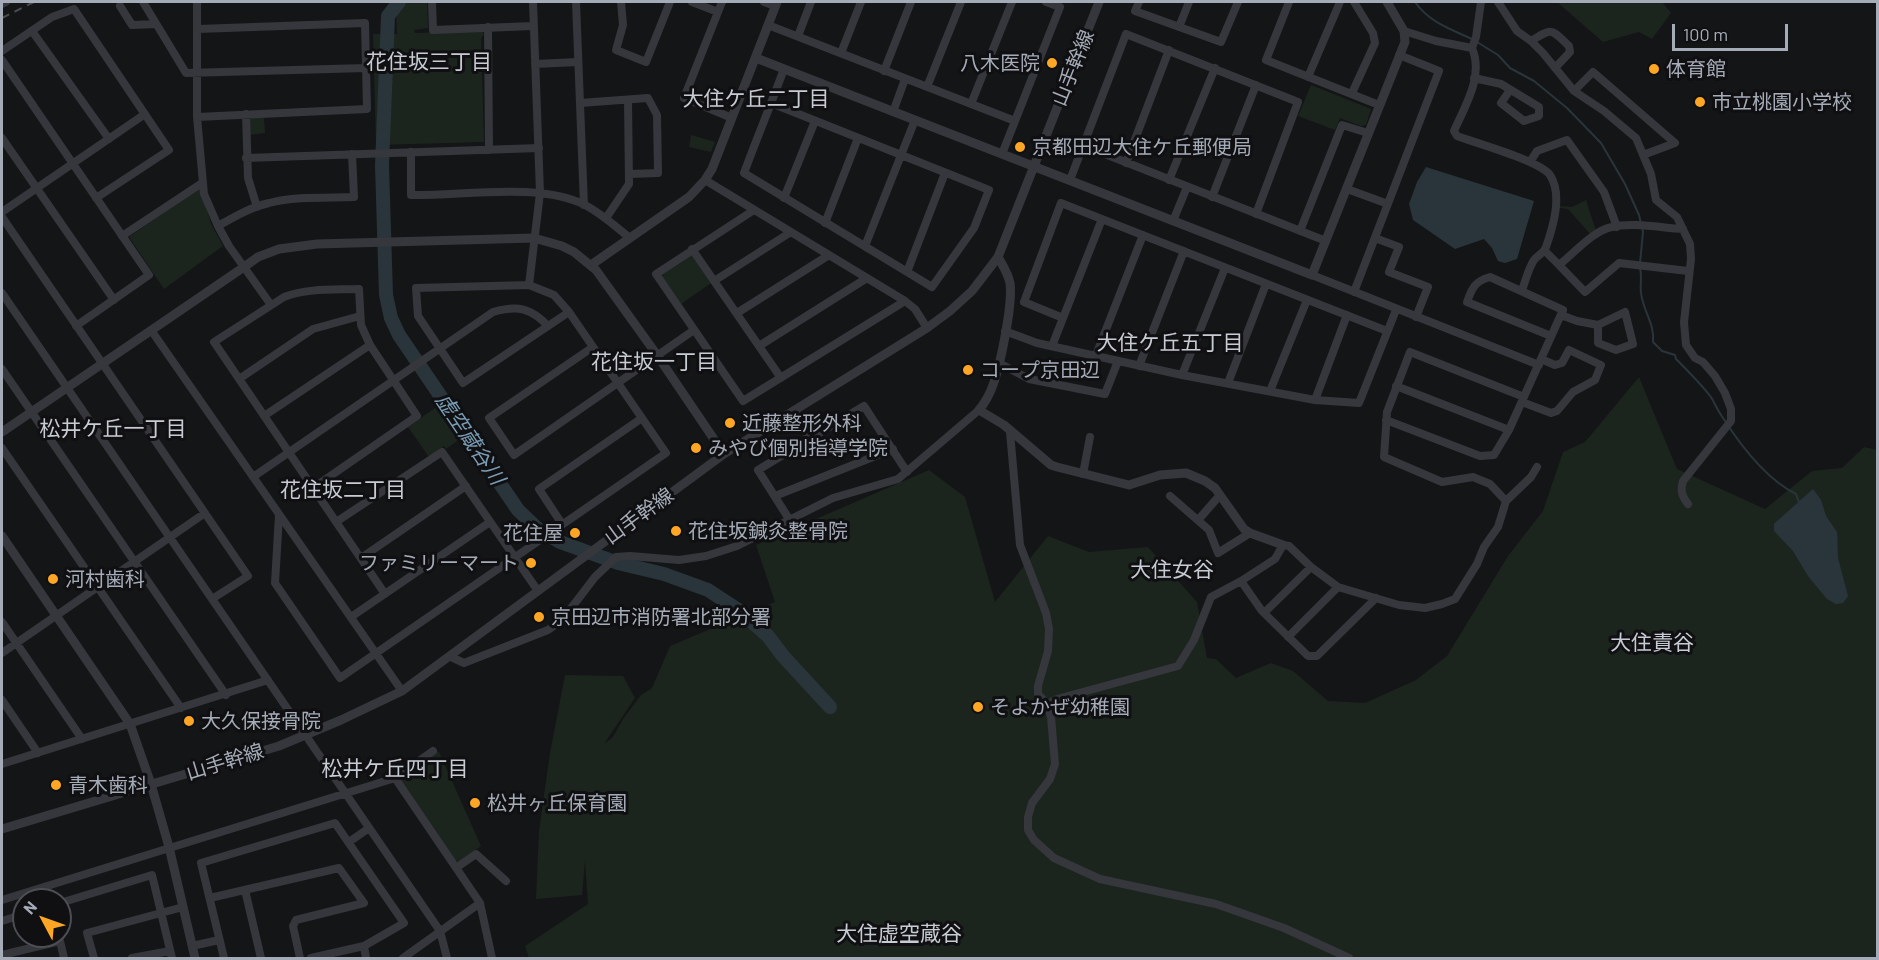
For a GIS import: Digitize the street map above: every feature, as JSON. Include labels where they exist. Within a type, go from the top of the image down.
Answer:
[{"type":"street","points":[[2,4],[6,2]]},
{"type":"street","points":[[143,2],[186,73],[366,68]]},
{"type":"street","points":[[197,2],[197,117],[204,194],[218,226],[243,267],[271,305]]},
{"type":"street","points":[[432,2],[433,30],[533,26]]},
{"type":"street","points":[[529,285],[540,193],[533,2]]},
{"type":"street","points":[[576,2],[584,205]]},
{"type":"street","points":[[621,2],[622,25],[616,50],[646,62],[669,2]]},
{"type":"street","points":[[692,2],[718,12]]},
{"type":"street","points":[[722,2],[684,98],[732,118]]},
{"type":"street","points":[[591,265],[688,197],[705,180],[712,169],[776,4],[764,2]]},
{"type":"street","points":[[798,36],[811,2]]},
{"type":"street","points":[[841,53],[861,2]]},
{"type":"street","points":[[884,71],[911,2]]},
{"type":"street","points":[[927,87],[961,2]]},
{"type":"street","points":[[971,104],[1012,2]]},
{"type":"street","points":[[1002,154],[1060,7],[1046,2]]},
{"type":"street","name":"山手幹線","points":[[2,829],[306,736],[402,692],[724,454],[927,328],[950,311],[972,291],[998,257],[1099,2]]},
{"type":"street","points":[[1139,2],[1135,11],[1221,42],[1238,2]]},
{"type":"street","points":[[1179,27],[1189,2]]},
{"type":"street","points":[[1289,2],[1266,60],[1379,105]]},
{"type":"street","points":[[1308,77],[1340,2]]},
{"type":"street","points":[[1352,93],[1374,43],[1373,33],[1354,2]]},
{"type":"street","points":[[1312,275],[1405,42],[1404,31],[1388,2]]},
{"type":"street","points":[[1480,2],[1474,43],[1477,64],[1466,107],[1454,130],[1457,136],[1530,162],[1550,174],[1556,199],[1545,251],[1536,257],[1530,266],[1522,290]]},
{"type":"street","points":[[1498,2],[1517,31],[1531,41],[1574,92],[1604,111],[1636,138],[1651,174],[1656,200],[1677,217],[1690,244],[1691,259],[1684,322],[1686,345],[1695,358],[1703,362],[1715,376],[1731,409],[1731,421],[1683,481],[1682,496],[1688,504]]},
{"type":"street","points":[[120,6],[132,24],[156,24]]},
{"type":"street","points":[[2,51],[52,17],[74,9],[169,150],[96,198]]},
{"type":"street","points":[[197,117],[367,109],[365,23],[198,29]]},
{"type":"street","points":[[768,25],[1015,121]]},
{"type":"street","points":[[488,27],[489,150]]},
{"type":"street","points":[[32,31],[109,139]]},
{"type":"street","points":[[1404,31],[1436,41],[1474,43]]},
{"type":"street","points":[[1531,41],[1546,31],[1554,32],[1569,46],[1569,52],[1555,68]]},
{"type":"street","points":[[1070,180],[1126,34],[1298,102],[1256,214]]},
{"type":"street","points":[[1126,163],[1169,50]]},
{"type":"street","points":[[1354,292],[1439,72],[1399,55]]},
{"type":"street","points":[[756,58],[1396,310],[1540,362],[1555,365],[1562,363],[1569,350],[1601,365],[1594,380],[1573,392],[1557,411],[1551,413],[1410,352],[1387,412],[1384,457],[1442,482],[1473,477],[1490,484],[1506,501]]},
{"type":"street","points":[[2,60],[149,275],[76,326]]},
{"type":"street","points":[[536,64],[578,62]]},
{"type":"street","points":[[1169,180],[1215,68]]},
{"type":"street","points":[[771,103],[990,190],[974,228],[932,287],[744,173],[784,69]]},
{"type":"street","points":[[1574,92],[1593,72],[1675,143],[1643,155]]},
{"type":"street","points":[[1474,78],[1501,84],[1539,107],[1539,116],[1524,121],[1501,103],[1510,90]]},
{"type":"street","points":[[893,112],[905,79]]},
{"type":"street","points":[[1212,197],[1256,85]]},
{"type":"street","points":[[580,103],[648,98],[657,115],[658,173],[630,174]]},
{"type":"street","points":[[606,218],[630,184],[628,100]]},
{"type":"street","points":[[2,212],[145,114]]},
{"type":"street","points":[[246,114],[248,178],[257,207]]},
{"type":"street","points":[[866,246],[915,120]]},
{"type":"street","points":[[784,198],[815,121]]},
{"type":"street","points":[[1300,231],[1342,124],[1368,133]]},
{"type":"street","points":[[2,138],[114,300]]},
{"type":"street","points":[[825,223],[858,138]]},
{"type":"street","points":[[1530,162],[1537,151],[1567,141],[1604,192],[1617,226]]},
{"type":"street","points":[[1082,145],[1326,241]]},
{"type":"street","points":[[246,158],[538,148]]},
{"type":"street","points":[[411,152],[411,195],[540,193],[584,205],[606,218],[630,238]]},
{"type":"street","points":[[218,226],[237,215],[270,202],[354,197],[352,154]]},
{"type":"street","points":[[907,272],[945,173]]},
{"type":"street","points":[[705,180],[905,301],[915,309],[927,328]]},
{"type":"street","points":[[122,236],[202,183]]},
{"type":"street","points":[[1173,221],[1187,187]]},
{"type":"street","points":[[1347,189],[1388,204]]},
{"type":"street","points":[[1063,318],[1024,302],[1061,203],[1388,331]]},
{"type":"street","points":[[754,210],[656,274],[743,401],[905,301]]},
{"type":"street","points":[[2,217],[248,576],[212,599]]},
{"type":"street","points":[[1052,346],[1102,219]]},
{"type":"street","points":[[1559,265],[1599,233],[1611,227],[1683,229]]},
{"type":"street","points":[[714,281],[791,232]]},
{"type":"street","points":[[1096,355],[1143,235]]},
{"type":"street","points":[[2,432],[243,267],[279,249],[317,244],[534,238],[574,252],[603,278],[724,454]]},
{"type":"street","points":[[1375,238],[1399,248],[1389,272],[1428,287],[1416,317]]},
{"type":"street","points":[[692,249],[781,378]]},
{"type":"street","points":[[1139,366],[1184,251]]},
{"type":"street","points":[[1545,251],[1585,292],[1619,263],[1688,271]]},
{"type":"street","points":[[737,313],[829,255]]},
{"type":"street","points":[[451,657],[464,663],[548,630],[562,620],[605,566],[616,557],[679,560],[706,556],[737,546],[833,498],[898,479],[979,410],[990,392],[999,363],[1010,306],[1010,282],[998,257]]},
{"type":"street","points":[[1182,375],[1226,268]]},
{"type":"street","points":[[1386,420],[1480,456],[1494,455],[1509,430],[1563,310],[1490,277],[1481,279],[1473,285],[1467,302],[1551,336]]},
{"type":"street","points":[[759,346],[867,278]]},
{"type":"street","points":[[1228,383],[1266,284]]},
{"type":"street","points":[[279,515],[275,583],[340,678],[666,453],[570,312],[554,295],[529,285],[416,288],[418,316],[437,350],[463,383],[570,312]]},
{"type":"street","points":[[313,488],[417,416],[397,379],[370,345],[361,325],[359,290],[313,290],[284,297],[214,342],[336,522],[361,558],[385,594]]},
{"type":"street","points":[[2,293],[440,931],[447,958]]},
{"type":"street","points":[[1270,391],[1307,300]]},
{"type":"street","points":[[253,477],[493,312],[504,309],[523,310],[536,314],[548,326]]},
{"type":"street","points":[[1005,331],[1052,346],[1182,375],[1315,400],[1359,404],[1396,310]]},
{"type":"street","points":[[1561,315],[1598,325],[1625,312],[1633,344],[1616,350],[1598,343],[1598,325]]},
{"type":"street","points":[[1315,400],[1347,315]]},
{"type":"street","points":[[239,379],[313,329],[360,316]]},
{"type":"street","points":[[151,330],[402,692]]},
{"type":"street","points":[[593,347],[489,418],[514,455],[694,330]]},
{"type":"street","points":[[264,416],[370,345]]},
{"type":"street","points":[[999,363],[1029,379],[1105,394],[1118,361]]},
{"type":"street","points":[[2,369],[226,695]]},
{"type":"street","points":[[1396,386],[1509,430]]},
{"type":"street","points":[[789,519],[758,470],[864,406],[907,472]]},
{"type":"street","points":[[794,410],[809,438]]},
{"type":"street","points":[[979,410],[1004,425],[1051,465],[1129,485],[1160,475],[1186,473],[1205,481],[1220,495],[1250,534],[1289,546],[1311,567],[1338,587],[1399,605],[1425,608],[1455,599],[1498,527],[1506,501],[1531,477],[1536,466]]},
{"type":"street","points":[[562,524],[539,489],[642,418]]},
{"type":"street","points":[[1010,432],[1020,545],[1046,613],[1049,629],[1048,651],[1038,686],[1038,694],[1047,704],[1053,726],[1055,765],[1050,779],[1032,803],[1028,830],[1034,840],[1054,858],[1100,879],[1226,908],[1284,928],[1349,958]]},
{"type":"street","points":[[1083,474],[1090,436]]},
{"type":"street","points":[[2,448],[181,708]]},
{"type":"street","points":[[775,495],[892,449]]},
{"type":"street","points":[[336,522],[442,452],[538,591]]},
{"type":"street","points":[[361,558],[466,486]]},
{"type":"street","points":[[1199,519],[1220,495]]},
{"type":"street","points":[[1170,496],[1209,530],[1218,553],[1250,534]]},
{"type":"street","points":[[2,653],[205,513]]},
{"type":"street","points":[[351,617],[490,522]]},
{"type":"street","points":[[2,536],[130,724],[151,784],[169,847],[195,958]]},
{"type":"street","points":[[1047,704],[1057,699],[1178,666],[1194,640],[1211,597],[1241,581],[1275,558],[1283,545]]},
{"type":"street","points":[[1264,613],[1311,567]]},
{"type":"street","points":[[1241,581],[1264,613],[1308,656],[1317,656],[1376,598]]},
{"type":"street","points":[[1288,637],[1338,587]]},
{"type":"street","points":[[2,622],[82,739]]},
{"type":"street","points":[[2,764],[268,680]]},
{"type":"street","points":[[2,700],[38,753]]},
{"type":"street","points":[[2,900],[394,778],[433,751]]},
{"type":"street","points":[[394,778],[480,903],[492,958]]},
{"type":"street","points":[[224,958],[201,863],[335,822],[404,923],[364,946],[311,958]]},
{"type":"street","points":[[349,842],[369,828]]},
{"type":"street","points":[[456,868],[476,854],[506,881]]},
{"type":"street","points":[[210,898],[339,868],[364,903],[296,920],[293,926],[300,958]]},
{"type":"street","points":[[72,899],[152,875],[171,955],[132,958]]},
{"type":"street","points":[[245,890],[261,958]]},
{"type":"street","points":[[403,958],[480,903]]},
{"type":"street","points":[[94,958],[87,933],[183,907]]},
{"type":"street","points":[[192,946],[219,940]]},
{"type":"street","points":[[2,955],[60,941],[64,958]]},
{"type":"street","points":[[364,946],[366,958]]},
{"type":"shaded area","points":[[405,2],[427,2],[428,28],[414,30],[415,33],[482,31],[484,34],[481,38],[484,142],[376,145],[373,34],[397,34],[396,10]]},
{"type":"shaded area","points":[[1557,2],[1662,2],[1671,13],[1652,39],[1639,32],[1603,42]]},
{"type":"shaded area","points":[[1311,85],[1371,109],[1366,125],[1361,126],[1340,118],[1335,130],[1298,116]]},
{"type":"shaded area","points":[[264,118],[265,133],[250,135],[249,120]]},
{"type":"shaded area","points":[[691,135],[715,142],[711,152],[689,147]]},
{"type":"shaded area","points":[[1426,167],[1534,201],[1517,259],[1505,263],[1498,261],[1492,248],[1484,239],[1455,249],[1413,220],[1409,204],[1417,182]]},
{"type":"shaded area","points":[[199,188],[211,224],[223,246],[164,289],[129,237]]},
{"type":"shaded area","points":[[1586,200],[1596,231],[1590,234],[1568,209],[1560,208],[1560,206],[1572,207]]},
{"type":"shaded area","points":[[689,255],[711,283],[681,304],[662,277],[663,273]]},
{"type":"shaded area","points":[[1639,377],[1677,469],[1765,509],[1812,471],[1842,468],[1864,447],[1877,450],[1877,958],[529,958],[525,946],[588,904],[585,860],[582,895],[536,899],[539,831],[550,753],[565,675],[623,676],[635,698],[604,744],[613,737],[641,695],[652,688],[670,646],[775,602],[756,545],[929,470],[965,497],[995,602],[1048,536],[1089,552],[1148,547],[1197,602],[1207,658],[1216,659],[1236,678],[1271,663],[1293,671],[1328,701],[1365,703],[1416,680],[1447,656],[1508,556],[1543,511],[1563,452],[1585,442]]},
{"type":"shaded area","points":[[438,406],[461,438],[446,449],[444,446],[429,457],[408,427]]},
{"type":"shaded area","points":[[1813,489],[1821,500],[1826,516],[1837,532],[1838,558],[1848,596],[1843,603],[1836,604],[1827,599],[1808,576],[1793,551],[1774,531],[1774,524]]},
{"type":"shaded area","points":[[439,752],[481,846],[460,862],[455,861],[399,780]]},
{"type":"waterway","name":"虚空蔵谷川","points":[[399,2],[388,16],[382,165],[386,295],[391,318],[399,335],[518,510],[538,529],[560,542],[618,563],[664,574],[708,590],[737,609],[768,636],[783,656],[830,707]]},
{"type":"waterway","points":[[1415,2],[1433,20],[1472,39]]},
{"type":"waterway","points":[[1477,42],[1498,55],[1510,68],[1534,81],[1567,108],[1601,143],[1625,184],[1639,215],[1643,232],[1640,263]]},
{"type":"waterway","points":[[1640,268],[1641,293],[1652,329],[1653,342],[1662,351],[1675,355],[1676,359],[1711,397],[1746,450],[1774,480],[1796,494],[1800,505]]},
{"type":"railway","points":[[2,18],[34,2]]},
{"type":"place","name":"八木医院","points":[[1052,63]]},
{"type":"place","name":"体育館","points":[[1654,69]]},
{"type":"place","name":"市立桃園小学校","points":[[1700,102]]},
{"type":"place","name":"京都田辺大住ケ丘郵便局","points":[[1020,147]]},
{"type":"place","name":"コープ京田辺","points":[[968,370]]},
{"type":"place","name":"近藤整形外科","points":[[730,423]]},
{"type":"place","name":"みやび個別指導学院","points":[[696,448]]},
{"type":"place","name":"花住坂鍼灸整骨院","points":[[676,531]]},
{"type":"place","name":"花住屋","points":[[575,533]]},
{"type":"place","name":"ファミリーマート","points":[[531,563]]},
{"type":"place","name":"河村歯科","points":[[53,579]]},
{"type":"place","name":"京田辺市消防署北部分署","points":[[539,617]]},
{"type":"place","name":"そよかぜ幼稚園","points":[[978,707]]},
{"type":"place","name":"大久保接骨院","points":[[189,721]]},
{"type":"place","name":"青木歯科","points":[[56,785]]},
{"type":"place","name":"松井ヶ丘保育園","points":[[475,803]]},
{"type":"district","name":"花住坂三丁目","points":[[429,62]]},
{"type":"district","name":"大住ケ丘二丁目","points":[[756,99]]},
{"type":"district","name":"大住ケ丘五丁目","points":[[1170,343]]},
{"type":"district","name":"花住坂一丁目","points":[[654,362]]},
{"type":"district","name":"松井ケ丘一丁目","points":[[113,429]]},
{"type":"district","name":"花住坂二丁目","points":[[343,490]]},
{"type":"district","name":"大住女谷","points":[[1172,570]]},
{"type":"district","name":"大住責谷","points":[[1652,643]]},
{"type":"district","name":"松井ケ丘四丁目","points":[[395,769]]},
{"type":"district","name":"大住虚空蔵谷","points":[[899,934]]}]
